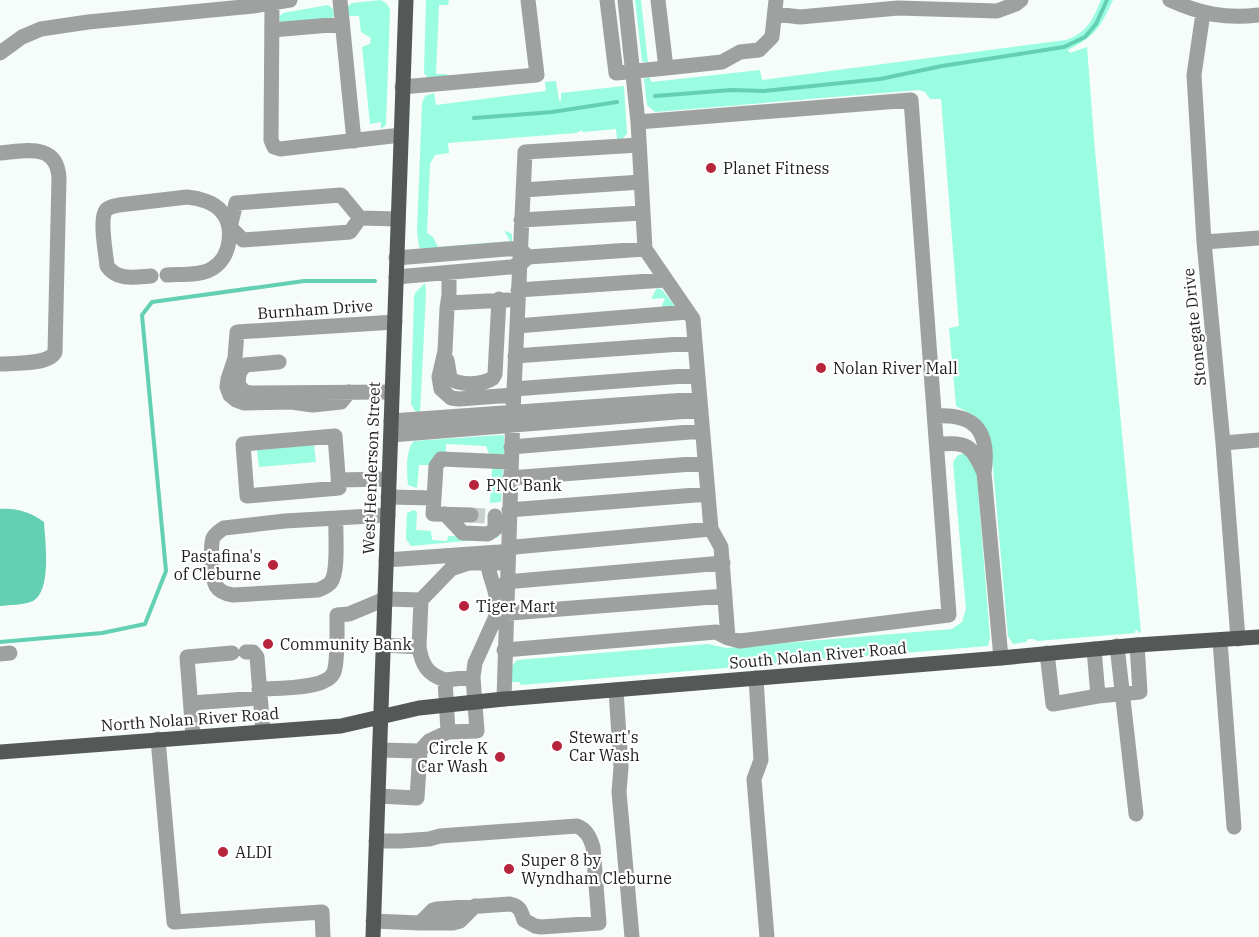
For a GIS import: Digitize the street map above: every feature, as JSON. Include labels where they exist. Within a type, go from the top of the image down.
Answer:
[{"type":"main road","name":"West Henderson Street","points":[[373,937],[406,0]]},
{"type":"main road","name":"South Nolan River Road","points":[[381,716],[418,708],[504,699],[1001,658],[1117,646],[1259,637]]},
{"type":"main road","name":"North Nolan River Road","points":[[0,752],[341,726],[381,716]]},
{"type":"street","points":[[340,0],[354,141]]},
{"type":"street","points":[[402,87],[537,75],[528,0]]},
{"type":"street","points":[[607,0],[616,73],[722,62],[740,52],[759,50],[772,37],[776,7],[800,17],[898,8],[998,10],[1021,0]]},
{"type":"street","points":[[625,0],[638,122],[645,249],[693,319],[711,530],[721,547],[728,638]]},
{"type":"street","points":[[658,0],[666,68]]},
{"type":"street","points":[[1170,0],[1203,13],[1220,16],[1259,15]]},
{"type":"street","points":[[1,49],[42,29],[161,8],[280,1],[272,30],[271,140],[274,147],[280,149],[401,135]]},
{"type":"street","name":"Stonegate Drive","points":[[1203,13],[1194,75],[1204,242],[1238,639]]},
{"type":"street","points":[[272,30],[342,24]]},
{"type":"street","points":[[504,650],[716,632],[728,638],[740,640],[949,615],[911,100],[638,122]]},
{"type":"street","points":[[445,351],[448,374],[452,381],[457,383],[484,382],[493,378],[510,297],[522,257],[525,152],[639,145]]},
{"type":"street","points":[[0,153],[39,151],[48,154],[57,165],[59,178],[55,352],[46,361],[0,364]]},
{"type":"street","points":[[523,190],[641,182]]},
{"type":"street","points":[[167,275],[198,273],[214,267],[221,261],[227,249],[236,203],[341,195],[360,218],[398,219]]},
{"type":"street","points":[[151,276],[119,277],[107,266],[102,220],[110,207],[187,197],[198,198],[221,210],[230,227],[243,240],[350,232],[360,218]]},
{"type":"street","points":[[522,220],[642,213]]},
{"type":"street","points":[[1204,242],[1259,238]]},
{"type":"street","points":[[396,258],[522,257],[645,249]]},
{"type":"street","points":[[396,277],[511,267],[522,257]]},
{"type":"street","points":[[449,273],[445,351],[440,377],[441,389],[451,398],[697,375]]},
{"type":"street","points":[[448,303],[665,280]]},
{"type":"street","points":[[447,515],[463,533],[488,534],[495,529],[494,515],[511,462],[516,418],[514,392],[517,326],[510,297]]},
{"type":"street","points":[[440,377],[450,388],[459,392],[489,389],[500,383],[510,297]]},
{"type":"street","points":[[517,326],[688,312]]},
{"type":"street","name":"Burnham Drive","points":[[350,392],[341,402],[313,405],[291,402],[244,403],[236,400],[230,395],[228,379],[235,358],[237,332],[395,322]]},
{"type":"street","points":[[515,356],[695,343]]},
{"type":"street","points":[[279,362],[245,365],[239,373],[238,384],[244,392],[251,393],[392,392]]},
{"type":"street","points":[[391,428],[700,405]]},
{"type":"street","points":[[935,416],[962,417],[980,431],[987,446],[984,473],[1001,658]]},
{"type":"street","points":[[511,462],[702,431]]},
{"type":"street","points":[[335,436],[338,480],[339,488],[247,496],[243,444],[335,436]]},
{"type":"street","points":[[1223,443],[1259,440]]},
{"type":"street","points":[[937,445],[959,443],[969,447],[975,453],[984,473]]},
{"type":"street","points":[[705,463],[511,462],[445,458],[436,466],[433,514],[494,515],[708,494]]},
{"type":"street","points":[[338,480],[389,479]]},
{"type":"street","points":[[388,497],[434,498]]},
{"type":"street","points":[[378,796],[417,798],[420,752],[429,741],[448,732],[477,731],[472,677],[478,655],[501,614],[510,551],[494,515]]},
{"type":"street","points":[[336,518],[334,571],[331,582],[326,586],[318,590],[233,595],[221,591],[216,586],[213,580],[212,542],[218,531],[224,528],[336,518],[388,516]]},
{"type":"street","points":[[386,556],[510,551],[711,530]]},
{"type":"street","points":[[472,677],[445,680],[435,677],[426,670],[419,646],[421,600],[451,569],[469,563],[488,563],[510,551]]},
{"type":"street","points":[[488,563],[488,575],[496,587],[501,614],[504,699]]},
{"type":"street","points":[[506,582],[723,564]]},
{"type":"street","points":[[501,614],[725,596]]},
{"type":"street","points":[[191,703],[259,694],[328,681],[335,671],[337,615],[349,614],[385,599],[421,600]]},
{"type":"street","points":[[1220,641],[1234,827]]},
{"type":"street","points":[[383,645],[419,646]]},
{"type":"street","points":[[1047,653],[1053,704],[1140,692],[1137,645]]},
{"type":"street","points":[[1117,646],[1136,814]]},
{"type":"street","points":[[1095,649],[1098,696]]},
{"type":"street","points":[[193,736],[187,657],[253,652],[257,657],[263,732]]},
{"type":"street","points":[[756,678],[761,760],[754,778],[767,937]]},
{"type":"street","points":[[445,680],[448,732]]},
{"type":"street","points":[[616,690],[621,767],[619,792],[632,937]]},
{"type":"street","points":[[158,739],[174,922],[322,912],[323,937]]},
{"type":"street","points":[[380,750],[420,752]]},
{"type":"street","points":[[373,921],[420,923],[437,909],[510,904],[517,906],[522,911],[524,920],[535,926],[598,923],[593,847],[590,837],[582,828],[572,825],[410,840],[375,841]]},
{"type":"shaded area","points":[[381,0],[390,10],[386,125],[381,129],[381,122],[370,124],[362,47],[370,44],[371,38],[361,32],[359,16],[349,16],[347,7],[352,3]]},
{"type":"shaded area","points":[[426,0],[449,0],[448,5],[439,5],[436,74],[447,74],[447,76],[428,78],[424,73]]},
{"type":"shaded area","points":[[635,0],[641,0],[648,63],[642,61]]},
{"type":"shaded area","points":[[1101,0],[1113,0],[1104,18],[1091,35],[1068,50],[1070,53],[1087,47],[1141,632],[1138,633],[1138,630],[1135,633],[1037,641],[1028,639],[1026,642],[1013,644],[1008,636],[991,445],[973,415],[956,406],[949,328],[959,326],[941,99],[930,99],[925,92],[919,90],[655,112],[647,105],[644,79],[649,77],[652,82],[760,70],[762,80],[1066,40],[1088,25]]},
{"type":"shaded area","points":[[328,5],[333,9],[334,16],[331,19],[280,23],[279,17],[283,13]]},
{"type":"shaded area","points":[[556,81],[561,101],[561,93],[624,86],[627,134],[622,139],[617,139],[616,129],[583,132],[582,130],[576,133],[448,143],[449,153],[435,155],[430,164],[427,233],[433,237],[438,247],[510,241],[506,231],[512,234],[512,241],[425,250],[419,247],[417,231],[422,104],[425,96],[434,93],[436,105],[546,91],[545,82]]},
{"type":"shaded area","points":[[425,283],[420,413],[415,411],[411,404],[414,298],[415,293]]},
{"type":"shaded area","points":[[657,288],[662,290],[675,306],[661,308],[665,298],[651,299]]},
{"type":"shaded area","points":[[504,436],[504,454],[490,456],[486,446],[446,444],[446,453],[430,465],[419,465],[417,488],[408,485],[408,456],[414,441]]},
{"type":"shaded area","points":[[314,445],[316,462],[259,467],[257,450]]},
{"type":"shaded area","points":[[966,453],[976,463],[990,638],[988,646],[521,685],[519,682],[512,682],[512,666],[517,660],[708,644],[726,648],[952,629],[962,622],[966,609],[953,462],[958,455]]},
{"type":"shaded area","points":[[494,466],[503,468],[501,502],[490,503],[492,469]]},
{"type":"shaded area","points":[[0,509],[23,511],[44,522],[45,576],[43,587],[33,601],[0,606]]},
{"type":"shaded area","points":[[414,510],[417,512],[416,530],[431,531],[432,540],[447,541],[448,536],[490,537],[500,535],[497,538],[411,546],[406,539],[407,513]]},
{"type":"waterway","points":[[655,96],[731,90],[764,91],[880,79],[942,66],[1064,47],[1085,37],[1096,24],[1107,0]]},
{"type":"waterway","points":[[474,118],[552,112],[617,102]]},
{"type":"waterway","points":[[0,642],[102,633],[145,624],[166,571],[142,315],[152,302],[304,281],[375,281]]},
{"type":"tunnel","points":[[471,515],[485,516]]},
{"type":"place","name":"Planet Fitness","points":[[711,168]]},
{"type":"place","name":"Nolan River Mall","points":[[821,368]]},
{"type":"place","name":"PNC Bank","points":[[474,485]]},
{"type":"place","name":"Pastafina's of Cleburne","points":[[273,565]]},
{"type":"place","name":"Tiger Mart","points":[[464,606]]},
{"type":"place","name":"Community Bank","points":[[268,644]]},
{"type":"place","name":"Stewart's Car Wash","points":[[557,746]]},
{"type":"place","name":"Circle K Car Wash","points":[[500,757]]},
{"type":"place","name":"ALDI","points":[[223,852]]},
{"type":"place","name":"Super 8 by Wyndham Cleburne","points":[[509,869]]}]
